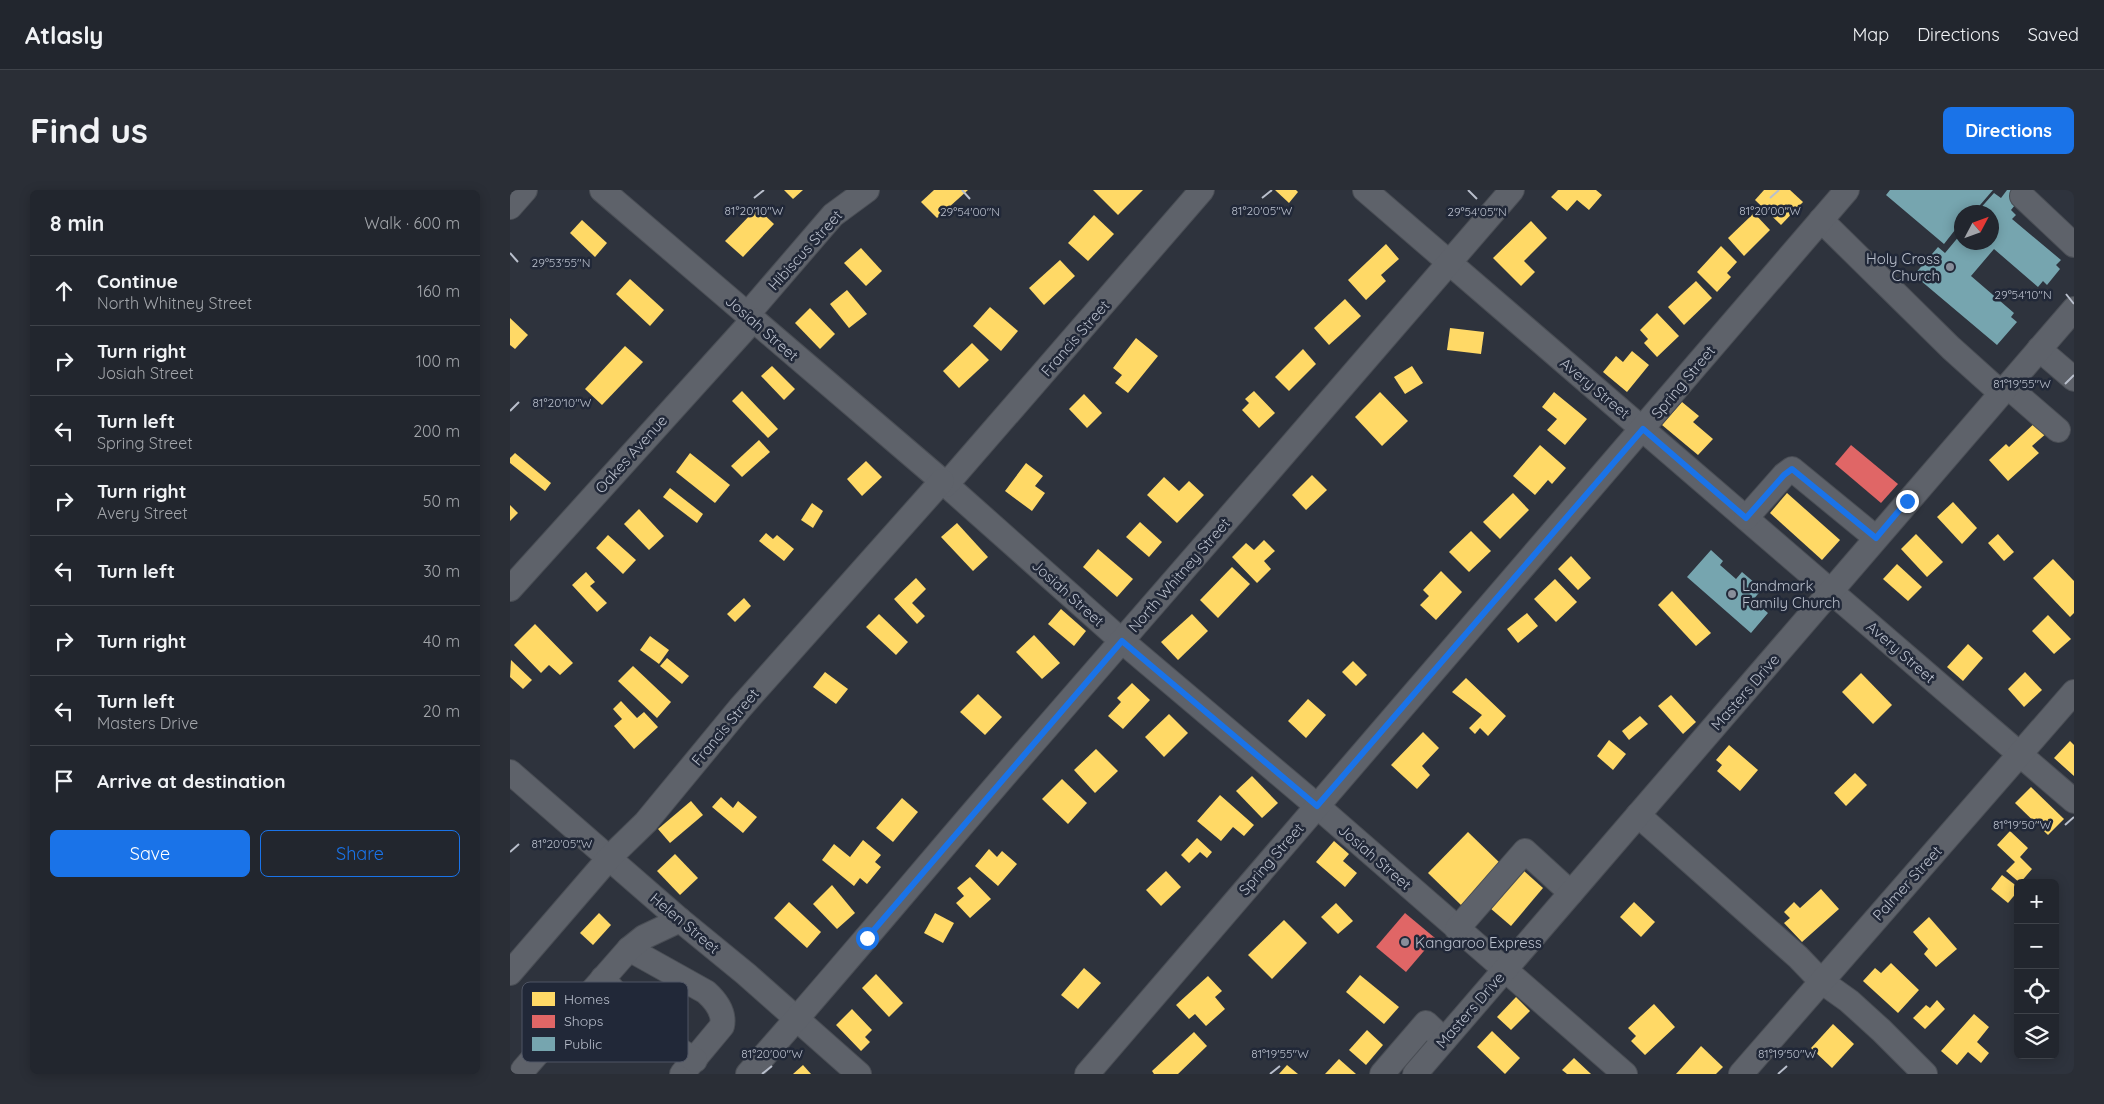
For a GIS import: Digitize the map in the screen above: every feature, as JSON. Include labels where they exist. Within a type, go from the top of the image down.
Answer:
[{"type":"street","points":[[510,207],[525,190]]},
{"type":"street","name":"Josiah Street","points":[[602,190],[944,483],[1122,641],[1317,806],[1504,971],[1625,1074]]},
{"type":"street","name":"Hibiscus Street","points":[[750,317],[833,216],[867,190]]},
{"type":"street","name":"Francis Street","points":[[510,973],[610,857],[646,822],[740,708],[944,483],[1202,190]]},
{"type":"street","name":"Avery Street","points":[[1365,190],[2074,802]]},
{"type":"street","name":"North Whitney Street","points":[[748,1074],[1512,190]]},
{"type":"street","name":"Spring Street","points":[[1087,1074],[1847,190]]},
{"type":"street","points":[[2022,196],[2074,245]]},
{"type":"street","points":[[1821,220],[2004,390],[2058,430]]},
{"type":"street","name":"Masters Drive","points":[[1415,1074],[2074,309]]},
{"type":"street","name":"Oakes Avenue","points":[[510,589],[750,317]]},
{"type":"street","points":[[2039,349],[2074,379]]},
{"type":"street","points":[[1746,518],[1784,475],[1792,469],[1876,538]]},
{"type":"street","name":"Palmer Street","points":[[1741,1074],[2074,692]]},
{"type":"street","name":"Helen Street","points":[[510,772],[610,857],[680,920],[746,974],[859,1074]]},
{"type":"street","points":[[1638,815],[1792,951],[1821,981],[1849,1001],[1925,1074]]},
{"type":"street","points":[[1457,929],[1525,851],[1571,893]]},
{"type":"street","points":[[600,982],[629,949],[644,938],[680,920]]},
{"type":"street","points":[[629,949],[706,992],[717,1002],[724,1019],[722,1026],[689,1067]]},
{"type":"street","points":[[604,978],[607,982]]},
{"type":"street","points":[[1382,1074],[1426,1023],[1444,1040]]},
{"type":"building: Homes","points":[[784,190],[803,190],[793,199]]},
{"type":"building: Homes","points":[[934,190],[968,190],[937,218],[921,202]]},
{"type":"building: Homes","points":[[1093,190],[1143,190],[1118,215]]},
{"type":"building: Homes","points":[[1275,190],[1296,190],[1298,192],[1289,203]]},
{"type":"building: Homes","points":[[1558,190],[1596,190],[1602,195],[1589,210],[1577,200],[1567,211],[1551,197]]},
{"type":"building: Homes","points":[[1764,190],[1790,190],[1803,202],[1781,225],[1755,200]]},
{"type":"building: Homes","points":[[757,208],[774,224],[743,257],[725,241]]},
{"type":"building: Homes","points":[[1754,213],[1770,230],[1744,256],[1728,238]]},
{"type":"building: Homes","points":[[1094,215],[1114,234],[1088,261],[1068,243]]},
{"type":"building: Homes","points":[[582,220],[607,243],[595,257],[570,233]]},
{"type":"building: Homes","points":[[1531,221],[1547,238],[1524,261],[1535,272],[1521,286],[1493,258]]},
{"type":"building: Homes","points":[[1386,244],[1399,259],[1381,275],[1386,281],[1366,300],[1348,280]]},
{"type":"building: Homes","points":[[1721,246],[1737,262],[1727,273],[1731,277],[1717,292],[1697,272]]},
{"type":"building: Homes","points":[[861,248],[882,271],[866,286],[844,263]]},
{"type":"building: Homes","points":[[1060,260],[1075,276],[1044,305],[1029,288]]},
{"type":"building: Homes","points":[[630,279],[664,310],[650,326],[616,294]]},
{"type":"building: Homes","points":[[1696,281],[1712,298],[1684,325],[1668,307]]},
{"type":"building: Homes","points":[[847,290],[867,314],[849,328],[830,304]]},
{"type":"building: Homes","points":[[1345,299],[1361,316],[1329,345],[1314,328]]},
{"type":"building: Homes","points":[[990,307],[1018,331],[1001,351],[973,326]]},
{"type":"building: Homes","points":[[810,308],[835,334],[820,349],[795,323]]},
{"type":"building: Homes","points":[[1657,313],[1679,336],[1657,357],[1644,343],[1648,339],[1640,330]]},
{"type":"building: Homes","points":[[510,318],[528,335],[515,349],[510,345]]},
{"type":"building: Homes","points":[[1450,328],[1484,332],[1481,354],[1447,350]]},
{"type":"building: Homes","points":[[1136,338],[1158,356],[1128,393],[1115,383],[1122,375],[1113,368]]},
{"type":"building: Homes","points":[[972,343],[989,360],[959,388],[943,371]]},
{"type":"building: Homes","points":[[625,346],[643,362],[602,405],[585,389]]},
{"type":"building: Homes","points":[[1303,349],[1316,364],[1289,391],[1275,377]]},
{"type":"building: Homes","points":[[1632,351],[1649,365],[1627,392],[1603,372],[1616,356],[1623,362]]},
{"type":"building: Homes","points":[[772,366],[795,389],[784,400],[761,376]]},
{"type":"building: Homes","points":[[1412,366],[1423,383],[1405,394],[1394,377]]},
{"type":"building: Homes","points":[[742,391],[778,429],[768,438],[732,401]]},
{"type":"building: Homes","points":[[1254,391],[1275,413],[1259,428],[1242,410],[1249,403],[1245,399]]},
{"type":"building: Homes","points":[[1380,392],[1408,421],[1382,446],[1355,417]]},
{"type":"building: Homes","points":[[1554,392],[1587,419],[1565,445],[1547,430],[1557,419],[1542,407]]},
{"type":"building: Homes","points":[[1084,394],[1102,413],[1087,428],[1069,409]]},
{"type":"building: Homes","points":[[1682,402],[1699,416],[1693,422],[1713,439],[1698,455],[1662,425]]},
{"type":"building: Homes","points":[[2037,421],[2048,432],[2032,446],[2039,453],[2008,481],[1989,460],[2006,444],[2009,447]]},
{"type":"building: Homes","points":[[759,440],[770,452],[742,477],[731,466]]},
{"type":"building: Homes","points":[[1540,445],[1566,468],[1552,484],[1548,480],[1535,495],[1513,476]]},
{"type":"building: Homes","points":[[515,453],[551,483],[545,491],[510,463],[510,458]]},
{"type":"building: Homes","points":[[690,453],[730,485],[715,503],[676,472]]},
{"type":"building: Homes","points":[[866,461],[882,477],[862,496],[847,479]]},
{"type":"building: Homes","points":[[1026,463],[1043,476],[1035,486],[1045,493],[1032,511],[1005,491]]},
{"type":"building: Homes","points":[[1312,475],[1327,490],[1306,510],[1292,495]]},
{"type":"building: Homes","points":[[1164,477],[1179,491],[1189,481],[1204,495],[1177,523],[1147,495]]},
{"type":"building: Homes","points":[[670,488],[703,514],[697,523],[663,497]]},
{"type":"building: Homes","points":[[1513,493],[1529,510],[1500,539],[1483,522]]},
{"type":"building: Homes","points":[[1787,493],[1840,540],[1822,560],[1770,513]]},
{"type":"building: Homes","points":[[1953,502],[1977,528],[1962,544],[1937,517]]},
{"type":"building: Homes","points":[[812,503],[823,511],[813,528],[801,520]]},
{"type":"building: Homes","points":[[510,505],[518,513],[510,521]]},
{"type":"building: Homes","points":[[639,509],[664,536],[649,550],[624,524]]},
{"type":"building: Homes","points":[[1140,522],[1162,542],[1149,557],[1126,537]]},
{"type":"building: Homes","points":[[957,523],[988,557],[973,571],[941,537]]},
{"type":"building: Homes","points":[[1471,531],[1491,551],[1469,572],[1449,552]]},
{"type":"building: Homes","points":[[766,533],[773,539],[777,535],[794,549],[784,561],[759,541]]},
{"type":"building: Homes","points":[[1916,534],[1943,562],[1927,577],[1901,549]]},
{"type":"building: Homes","points":[[1998,534],[2014,552],[2004,561],[1988,543]]},
{"type":"building: Homes","points":[[608,535],[636,560],[623,574],[596,548]]},
{"type":"building: Homes","points":[[1264,540],[1275,551],[1264,561],[1271,569],[1257,583],[1232,557],[1246,543],[1254,550]]},
{"type":"building: Homes","points":[[1098,549],[1133,579],[1117,597],[1083,567]]},
{"type":"building: Homes","points":[[1571,556],[1591,578],[1578,590],[1558,569]]},
{"type":"building: Homes","points":[[2053,559],[2074,581],[2074,613],[2070,617],[2033,578]]},
{"type":"building: Homes","points":[[1897,564],[1922,587],[1908,601],[1883,579]]},
{"type":"building: Homes","points":[[1232,567],[1250,584],[1218,618],[1200,600]]},
{"type":"building: Homes","points":[[1441,571],[1462,592],[1436,620],[1420,605],[1429,596],[1423,590]]},
{"type":"building: Homes","points":[[586,572],[595,582],[590,586],[607,603],[597,612],[572,585]]},
{"type":"building: Homes","points":[[916,578],[926,589],[912,603],[925,616],[917,624],[894,599]]},
{"type":"building: Homes","points":[[1555,579],[1577,602],[1556,622],[1534,599]]},
{"type":"building: Homes","points":[[1672,591],[1711,633],[1696,646],[1658,605]]},
{"type":"building: Homes","points":[[744,598],[751,606],[735,622],[727,614]]},
{"type":"building: Homes","points":[[1061,609],[1086,631],[1074,646],[1048,624]]},
{"type":"building: Homes","points":[[1527,613],[1538,626],[1518,643],[1507,629]]},
{"type":"building: Homes","points":[[879,614],[908,642],[896,655],[866,627]]},
{"type":"building: Homes","points":[[1192,614],[1208,631],[1178,660],[1161,642]]},
{"type":"building: Homes","points":[[2048,615],[2071,639],[2054,654],[2032,631]]},
{"type":"building: Homes","points":[[535,624],[573,663],[560,675],[549,665],[541,673],[514,645]]},
{"type":"building: Homes","points":[[1034,635],[1060,663],[1042,679],[1016,652]]},
{"type":"building: Homes","points":[[650,636],[669,650],[659,664],[640,650]]},
{"type":"building: Homes","points":[[1968,644],[1983,658],[1963,681],[1947,667]]},
{"type":"building: Homes","points":[[667,658],[689,676],[682,684],[660,666]]},
{"type":"building: Homes","points":[[511,660],[532,680],[523,689],[510,677]]},
{"type":"building: Homes","points":[[1353,661],[1367,675],[1356,686],[1342,672]]},
{"type":"building: Homes","points":[[633,666],[671,702],[657,718],[618,681]]},
{"type":"building: Homes","points":[[825,672],[848,689],[836,704],[813,687]]},
{"type":"building: Homes","points":[[2025,672],[2042,690],[2024,707],[2008,689]]},
{"type":"building: Homes","points":[[1861,673],[1892,705],[1873,724],[1842,692]]},
{"type":"building: Homes","points":[[1466,678],[1506,716],[1488,736],[1480,728],[1475,734],[1469,728],[1482,715],[1452,692]]},
{"type":"building: Homes","points":[[1132,683],[1150,700],[1123,729],[1108,716],[1121,702],[1117,698]]},
{"type":"building: Homes","points":[[978,694],[1002,717],[985,735],[960,712]]},
{"type":"building: Homes","points":[[1671,695],[1696,722],[1683,734],[1658,706]]},
{"type":"building: Homes","points":[[1308,699],[1326,715],[1306,738],[1288,721]]},
{"type":"building: Homes","points":[[621,701],[637,718],[644,712],[658,727],[634,749],[614,726],[622,719],[613,709]]},
{"type":"building: Homes","points":[[1169,714],[1188,733],[1164,757],[1145,737]]},
{"type":"building: Homes","points":[[1640,716],[1648,724],[1629,740],[1622,731]]},
{"type":"building: Homes","points":[[1423,732],[1439,748],[1422,766],[1430,775],[1417,789],[1391,765]]},
{"type":"building: Homes","points":[[1609,740],[1626,754],[1613,770],[1597,756]]},
{"type":"building: Homes","points":[[2070,741],[2074,745],[2074,776],[2054,758]]},
{"type":"building: Homes","points":[[1729,745],[1758,770],[1740,791],[1717,771],[1722,765],[1716,760]]},
{"type":"building: Homes","points":[[1096,749],[1118,771],[1095,793],[1074,770]]},
{"type":"building: Homes","points":[[1855,773],[1867,785],[1846,806],[1834,793]]},
{"type":"building: Homes","points":[[1252,776],[1278,803],[1262,818],[1236,791]]},
{"type":"building: Homes","points":[[1062,779],[1087,803],[1068,824],[1042,799]]},
{"type":"building: Homes","points":[[2031,787],[2064,819],[2048,835],[2015,803]]},
{"type":"building: Homes","points":[[1220,795],[1254,825],[1244,836],[1233,827],[1221,841],[1197,821]]},
{"type":"building: Homes","points":[[721,797],[733,808],[738,801],[757,817],[743,833],[712,807]]},
{"type":"building: Homes","points":[[902,798],[918,812],[893,842],[876,828]]},
{"type":"building: Homes","points":[[691,801],[703,815],[670,843],[658,829]]},
{"type":"building: Homes","points":[[2010,831],[2028,848],[2020,857],[2032,869],[2023,879],[2015,879],[2006,871],[2015,862],[1997,845]]},
{"type":"building: Homes","points":[[1468,832],[1502,865],[1462,906],[1428,873]]},
{"type":"building: Homes","points":[[1197,838],[1212,852],[1207,858],[1200,852],[1189,863],[1181,855]]},
{"type":"building: Homes","points":[[863,840],[881,855],[875,862],[881,867],[867,884],[860,878],[854,886],[822,860],[834,844],[850,857]]},
{"type":"building: Homes","points":[[1334,841],[1349,854],[1343,861],[1357,873],[1345,887],[1316,862]]},
{"type":"building: Homes","points":[[989,849],[997,857],[1002,851],[1017,864],[998,886],[975,866]]},
{"type":"building: Homes","points":[[675,854],[698,878],[680,895],[657,871]]},
{"type":"building: Homes","points":[[1523,870],[1543,888],[1511,926],[1490,908]]},
{"type":"building: Homes","points":[[1166,871],[1181,887],[1161,906],[1146,890]]},
{"type":"building: Homes","points":[[2002,875],[2014,884],[2014,896],[2008,903],[1991,889]]},
{"type":"building: Homes","points":[[970,877],[991,899],[970,918],[956,903],[964,896],[957,888]]},
{"type":"building: Homes","points":[[832,885],[855,913],[837,929],[813,904]]},
{"type":"building: Homes","points":[[1821,889],[1839,909],[1802,942],[1784,923],[1790,918],[1784,912],[1794,902],[1800,908]]},
{"type":"building: Homes","points":[[789,902],[821,932],[807,948],[774,918]]},
{"type":"building: Homes","points":[[1634,902],[1655,922],[1641,937],[1620,917]]},
{"type":"building: Homes","points":[[1336,903],[1353,921],[1338,934],[1321,917]]},
{"type":"building: Homes","points":[[599,913],[611,925],[593,945],[580,933]]},
{"type":"building: Homes","points":[[935,913],[954,923],[943,943],[924,933]]},
{"type":"building: Homes","points":[[1929,917],[1957,949],[1936,967],[1924,954],[1928,949],[1913,932]]},
{"type":"building: Homes","points":[[1284,920],[1307,943],[1272,979],[1248,955]]},
{"type":"building: Homes","points":[[1891,963],[1919,990],[1898,1013],[1863,981],[1875,968],[1881,973]]},
{"type":"building: Homes","points":[[1084,968],[1101,983],[1078,1009],[1061,995]]},
{"type":"building: Homes","points":[[876,974],[903,1003],[889,1017],[862,988]]},
{"type":"building: Homes","points":[[1360,975],[1399,1007],[1384,1024],[1346,992]]},
{"type":"building: Homes","points":[[1208,976],[1222,991],[1215,997],[1225,1009],[1206,1026],[1195,1014],[1189,1019],[1176,1005]]},
{"type":"building: Homes","points":[[1516,997],[1530,1011],[1511,1030],[1497,1017]]},
{"type":"building: Homes","points":[[1937,1000],[1945,1009],[1925,1029],[1913,1018],[1926,1005],[1930,1008]]},
{"type":"building: Homes","points":[[1654,1004],[1675,1027],[1645,1055],[1631,1041],[1636,1036],[1628,1028]]},
{"type":"building: Homes","points":[[852,1009],[872,1030],[865,1037],[870,1042],[861,1051],[836,1025]]},
{"type":"building: Homes","points":[[1974,1014],[1989,1027],[1977,1042],[1989,1053],[1981,1063],[1968,1052],[1957,1065],[1941,1051]]},
{"type":"building: Homes","points":[[1833,1024],[1854,1044],[1832,1068],[1811,1048]]},
{"type":"building: Homes","points":[[1367,1030],[1383,1045],[1366,1065],[1349,1050]]},
{"type":"building: Homes","points":[[1492,1031],[1520,1058],[1505,1074],[1477,1047]]},
{"type":"building: Homes","points":[[1194,1032],[1207,1046],[1178,1074],[1154,1074],[1152,1071]]},
{"type":"building: Homes","points":[[1701,1046],[1723,1067],[1716,1074],[1676,1074]]},
{"type":"building: Homes","points":[[1574,1058],[1591,1074],[1567,1074],[1562,1070]]},
{"type":"building: Homes","points":[[1339,1059],[1356,1074],[1325,1074]]},
{"type":"building: Homes","points":[[803,1065],[811,1074],[793,1074]]},
{"type":"building: Homes","points":[[1287,1065],[1298,1074],[1279,1074]]},
{"type":"building: Shops","points":[[1851,445],[1898,484],[1881,503],[1835,464]]},
{"type":"building: Shops","name":"Kangaroo Express","points":[[1405,913],[1435,938],[1406,972],[1376,947]]},
{"type":"building: Public","name":"Holy Cross Church","points":[[1890,190],[1993,190],[1980,205],[1954,205],[1954,231],[1944,244],[1886,195]]},
{"type":"building: Public","name":"Holy Cross Church","points":[[2007,190],[2027,190],[2011,210],[2016,215],[2012,219],[2061,260],[2056,265],[2060,269],[2047,285],[2043,281],[2038,287],[1995,250],[1999,250],[1999,205],[1983,205],[1994,193],[2001,198]]},
{"type":"building: Public","name":"Holy Cross Church","points":[[1954,242],[1954,250],[1993,250],[1971,276],[2014,313],[2011,317],[2017,322],[1997,345],[1914,275],[1938,247],[1945,253]]},
{"type":"building: Public","name":"Landmark Family Church","points":[[1711,550],[1723,561],[1720,565],[1736,579],[1742,572],[1762,589],[1753,600],[1768,613],[1751,633],[1687,577]]},
{"type":"place","name":"Holy Cross Church","points":[[1950,267]]},
{"type":"place","name":"Landmark Family Church","points":[[1732,594]]},
{"type":"place","name":"Kangaroo Express","points":[[1405,942]]},
{"type":"route","points":[[867,938],[1122,641],[1317,806],[1643,429],[1746,518],[1784,475],[1792,469],[1876,538],[1907,501]]}]
